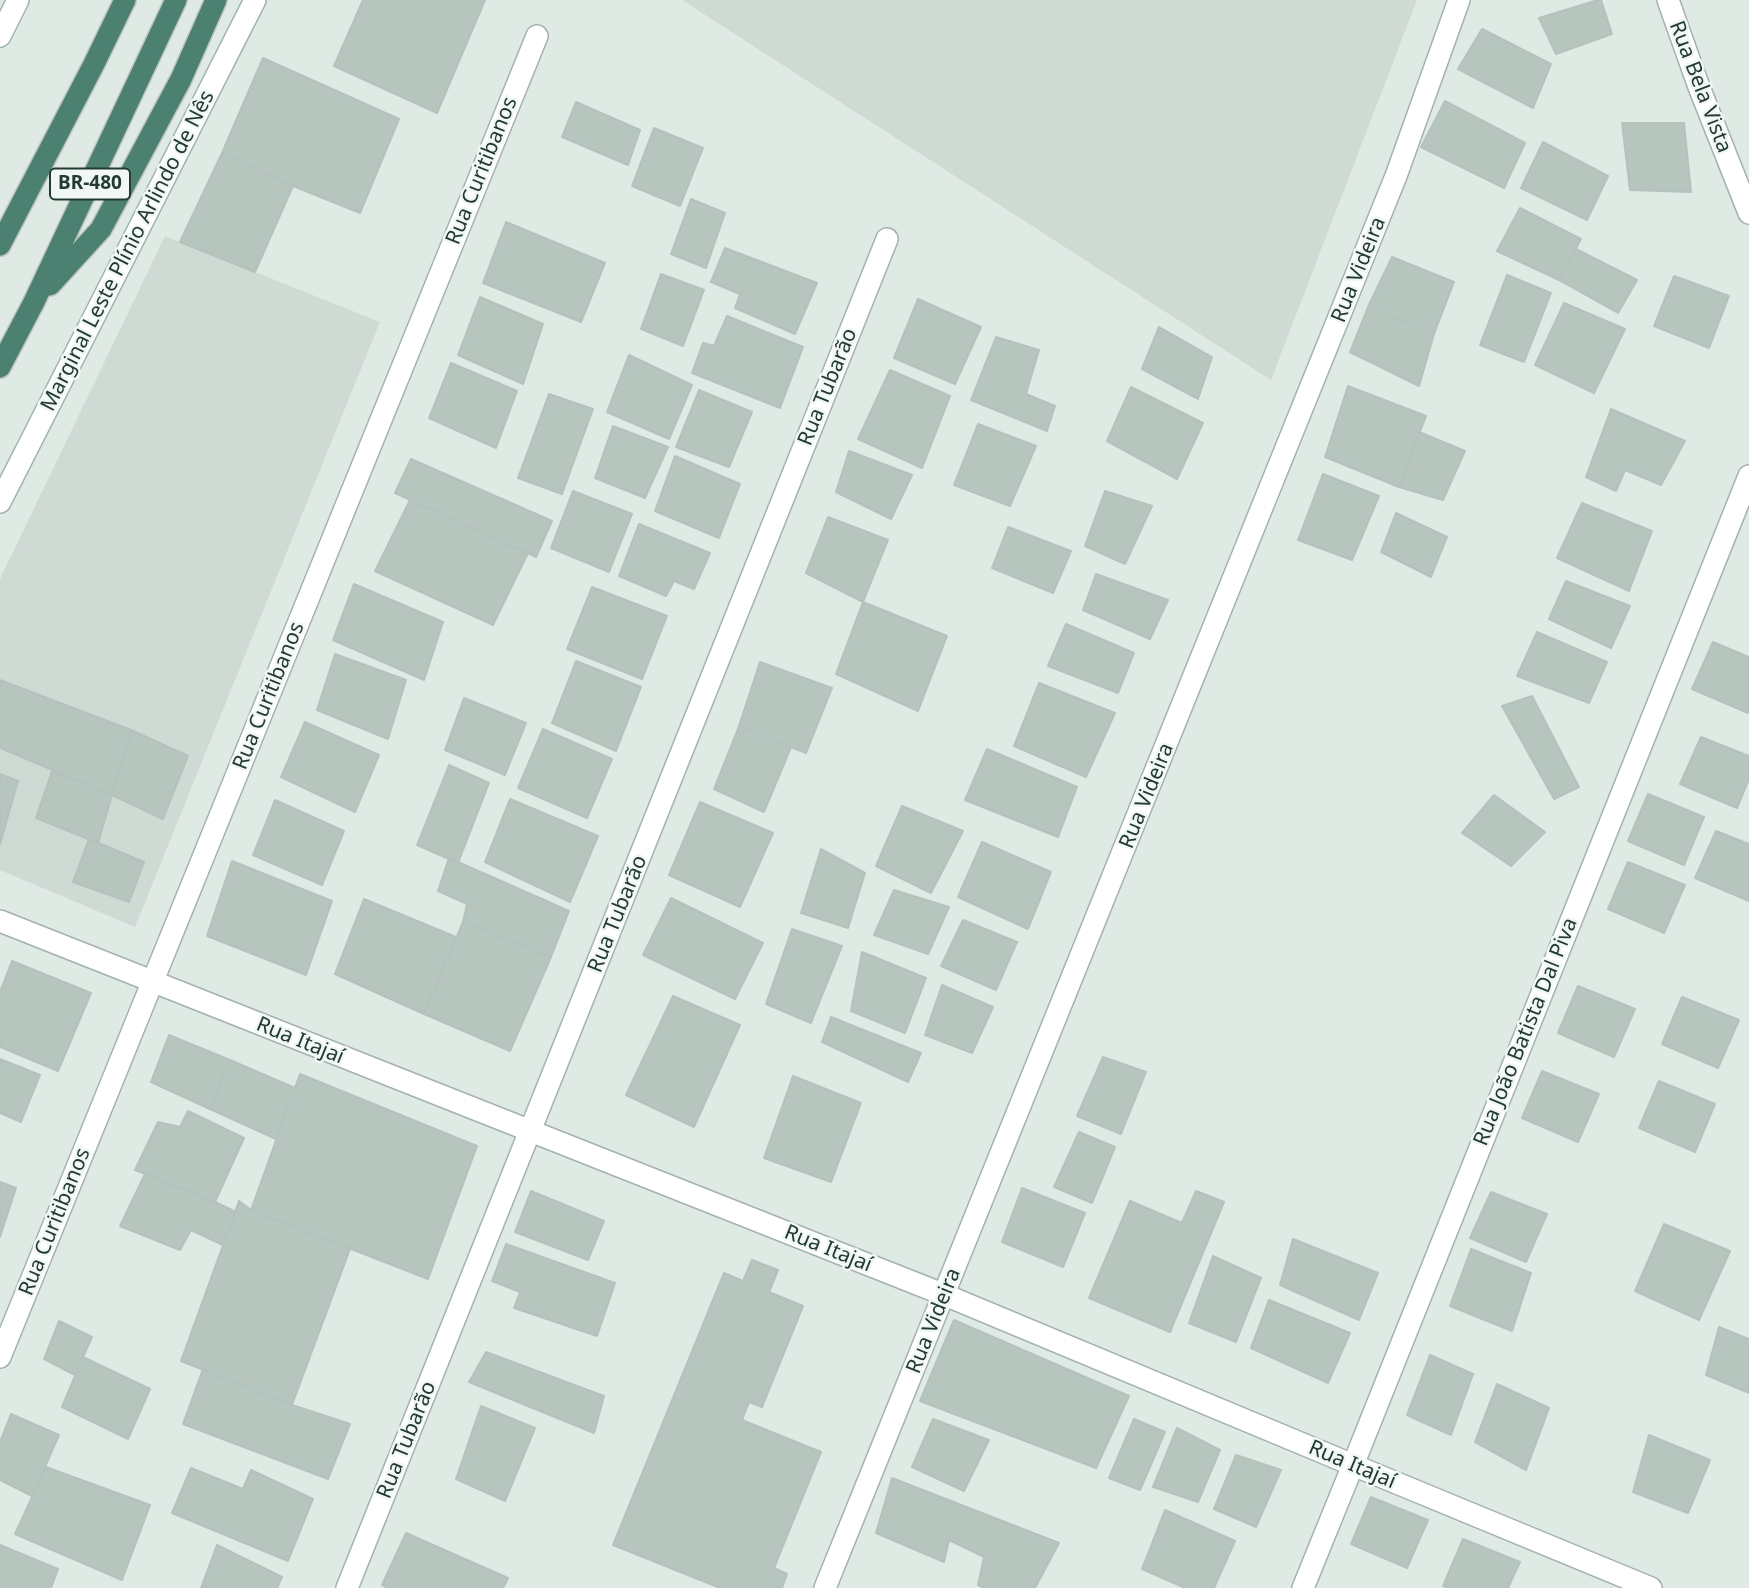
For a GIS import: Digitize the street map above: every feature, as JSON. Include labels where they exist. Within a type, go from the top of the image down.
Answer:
[{"type":"highway","name":"BR-480","points":[[0,245],[125,0]]},
{"type":"highway","name":"BR-480","points":[[0,367],[34,302],[176,0]]},
{"type":"highway","points":[[34,302],[101,229],[181,79],[216,0]]},
{"type":"street","points":[[0,36],[18,0]]},
{"type":"street","name":"Marginal Leste Plínio Arlindo de Nês","points":[[0,502],[255,0]]},
{"type":"street","name":"Rua Videira","points":[[825,1588],[1396,176],[1459,0]]},
{"type":"street","name":"Rua Bela Vista","points":[[1668,0],[1749,214]]},
{"type":"street","name":"Rua Curitibanos","points":[[0,1357],[537,36]]},
{"type":"street","name":"Rua Tubarão","points":[[347,1588],[887,239]]},
{"type":"street","name":"Rua João Batista Dal Piva","points":[[1303,1588],[1749,476]]},
{"type":"street","name":"Rua Itajaí","points":[[0,921],[945,1295],[1651,1588]]},
{"type":"shaded area","points":[[682,0],[1417,0],[1271,380]]},
{"type":"shaded area","points":[[165,236],[380,322],[135,927],[0,870],[0,579]]},
{"type":"building","points":[[363,0],[485,0],[437,113],[334,66]]},
{"type":"building","points":[[1601,0],[1612,34],[1556,54],[1539,18]]},
{"type":"building","points":[[1482,29],[1551,64],[1533,108],[1458,69]]},
{"type":"building","points":[[263,58],[399,119],[360,213],[222,153]]},
{"type":"building","points":[[1445,101],[1525,143],[1504,188],[1421,147]]},
{"type":"building","points":[[576,102],[640,130],[628,165],[562,137]]},
{"type":"building","points":[[1622,123],[1684,123],[1691,192],[1630,190]]},
{"type":"building","points":[[654,128],[703,148],[680,206],[632,186]]},
{"type":"building","points":[[1543,142],[1608,176],[1587,220],[1521,188]]},
{"type":"building","points":[[222,153],[293,186],[255,272],[180,242]]},
{"type":"building","points":[[691,199],[725,213],[706,268],[671,254]]},
{"type":"building","points":[[1520,208],[1581,239],[1559,280],[1497,251]]},
{"type":"building","points":[[506,222],[605,263],[581,322],[483,283]]},
{"type":"building","points":[[725,248],[817,283],[795,334],[735,308],[740,294],[711,282]]},
{"type":"building","points":[[1576,249],[1637,280],[1618,313],[1559,280]]},
{"type":"building","points":[[1392,257],[1454,282],[1434,334],[1368,307]]},
{"type":"building","points":[[661,274],[704,290],[683,346],[641,329]]},
{"type":"building","points":[[1507,275],[1551,293],[1524,362],[1480,345]]},
{"type":"building","points":[[1674,276],[1729,296],[1709,348],[1654,326]]},
{"type":"building","points":[[480,297],[543,324],[523,384],[458,355]]},
{"type":"building","points":[[918,299],[981,327],[955,384],[894,358]]},
{"type":"building","points":[[1564,303],[1625,329],[1594,393],[1535,365]]},
{"type":"building","points":[[1368,307],[1434,334],[1419,386],[1350,352]]},
{"type":"building","points":[[727,316],[803,347],[780,408],[692,373],[703,343],[714,346]]},
{"type":"building","points":[[1159,327],[1212,357],[1198,399],[1142,369]]},
{"type":"building","points":[[996,337],[1039,350],[1026,394],[1055,406],[1047,431],[971,400]]},
{"type":"building","points":[[629,355],[692,385],[669,439],[607,412]]},
{"type":"building","points":[[451,363],[517,391],[496,448],[429,418]]},
{"type":"building","points":[[890,370],[950,396],[922,468],[858,439]]},
{"type":"building","points":[[1348,386],[1426,416],[1399,487],[1325,457]]},
{"type":"building","points":[[1131,387],[1203,423],[1177,479],[1107,441]]},
{"type":"building","points":[[699,390],[752,412],[729,467],[676,447]]},
{"type":"building","points":[[549,394],[593,409],[562,494],[518,478]]},
{"type":"building","points":[[1611,409],[1685,441],[1661,485],[1625,470],[1616,491],[1586,477]]},
{"type":"building","points":[[978,424],[1036,446],[1010,506],[954,485]]},
{"type":"building","points":[[613,426],[668,447],[645,498],[595,478]]},
{"type":"building","points":[[1419,432],[1465,451],[1443,500],[1399,487]]},
{"type":"building","points":[[849,451],[912,475],[891,519],[836,492]]},
{"type":"building","points":[[675,456],[740,484],[719,538],[655,511]]},
{"type":"building","points":[[411,459],[552,521],[536,557],[395,493]]},
{"type":"building","points":[[1323,474],[1379,496],[1352,560],[1298,540]]},
{"type":"building","points":[[573,491],[632,514],[609,572],[551,548]]},
{"type":"building","points":[[1105,491],[1152,506],[1125,564],[1085,546]]},
{"type":"building","points":[[410,500],[528,553],[493,625],[375,571]]},
{"type":"building","points":[[1582,503],[1652,531],[1629,591],[1557,558]]},
{"type":"building","points":[[1396,513],[1447,537],[1431,577],[1381,552]]},
{"type":"building","points":[[828,517],[888,540],[863,602],[806,573]]},
{"type":"building","points":[[639,524],[710,553],[694,589],[674,581],[666,596],[619,576]]},
{"type":"building","points":[[1008,527],[1071,551],[1053,593],[992,568]]},
{"type":"building","points":[[1096,574],[1168,600],[1150,639],[1083,610]]},
{"type":"building","points":[[1566,581],[1630,606],[1611,648],[1549,619]]},
{"type":"building","points":[[354,584],[443,622],[424,680],[333,640]]},
{"type":"building","points":[[592,587],[667,616],[642,679],[567,649]]},
{"type":"building","points":[[863,602],[947,636],[918,711],[836,674]]},
{"type":"building","points":[[1066,624],[1134,653],[1118,693],[1048,666]]},
{"type":"building","points":[[1537,632],[1607,662],[1589,703],[1517,676]]},
{"type":"building","points":[[1713,642],[1749,657],[1748,713],[1692,689]]},
{"type":"building","points":[[335,654],[406,680],[388,739],[317,710]]},
{"type":"building","points":[[576,661],[641,687],[616,751],[552,723]]},
{"type":"building","points":[[760,662],[832,688],[806,753],[739,726]]},
{"type":"building","points":[[0,680],[131,730],[112,795],[0,748]]},
{"type":"building","points":[[1039,683],[1115,713],[1086,777],[1014,746]]},
{"type":"building","points":[[1532,696],[1579,787],[1554,799],[1502,706]]},
{"type":"building","points":[[464,698],[526,723],[505,775],[445,750]]},
{"type":"building","points":[[305,722],[379,755],[355,812],[281,777]]},
{"type":"building","points":[[739,726],[791,747],[764,812],[714,789]]},
{"type":"building","points":[[543,729],[612,759],[587,818],[518,788]]},
{"type":"building","points":[[131,730],[188,756],[163,819],[112,795]]},
{"type":"building","points":[[1701,737],[1749,756],[1749,779],[1737,808],[1680,784]]},
{"type":"building","points":[[987,749],[1077,787],[1058,837],[965,800]]},
{"type":"building","points":[[449,765],[489,783],[458,863],[417,845]]},
{"type":"building","points":[[52,771],[112,795],[98,843],[36,818]]},
{"type":"building","points":[[0,774],[18,781],[0,844]]},
{"type":"building","points":[[1648,794],[1704,817],[1684,865],[1628,841]]},
{"type":"building","points":[[1494,795],[1545,832],[1511,866],[1462,833]]},
{"type":"building","points":[[510,799],[598,836],[570,902],[485,862]]},
{"type":"building","points":[[275,800],[344,831],[322,885],[253,855]]},
{"type":"building","points":[[700,802],[773,833],[740,907],[669,875]]},
{"type":"building","points":[[902,806],[963,831],[931,893],[876,866]]},
{"type":"building","points":[[1716,831],[1749,844],[1749,901],[1695,878]]},
{"type":"building","points":[[89,839],[144,862],[129,902],[73,882]]},
{"type":"building","points":[[982,842],[1051,872],[1028,929],[958,897]]},
{"type":"building","points":[[821,849],[865,873],[848,928],[801,913]]},
{"type":"building","points":[[449,858],[569,911],[551,957],[463,922],[467,904],[438,891]]},
{"type":"building","points":[[232,861],[332,901],[306,975],[207,936]]},
{"type":"building","points":[[1628,862],[1685,885],[1664,933],[1608,909]]},
{"type":"building","points":[[894,890],[949,907],[928,954],[874,935]]},
{"type":"building","points":[[671,898],[763,943],[735,999],[643,955]]},
{"type":"building","points":[[364,899],[456,937],[424,1014],[335,974]]},
{"type":"building","points":[[963,920],[1017,942],[996,990],[941,966]]},
{"type":"building","points":[[463,922],[551,957],[510,1051],[424,1014]]},
{"type":"building","points":[[792,929],[842,946],[811,1023],[766,1004]]},
{"type":"building","points":[[862,952],[926,978],[905,1033],[851,1011]]},
{"type":"building","points":[[12,961],[91,993],[58,1071],[0,1047],[0,992]]},
{"type":"building","points":[[942,985],[993,1007],[972,1053],[925,1035]]},
{"type":"building","points":[[1578,986],[1635,1009],[1614,1057],[1558,1033]]},
{"type":"building","points":[[673,996],[740,1025],[694,1127],[626,1095]]},
{"type":"building","points":[[1682,997],[1739,1020],[1718,1068],[1662,1044]]},
{"type":"building","points":[[831,1017],[921,1053],[908,1082],[822,1042]]},
{"type":"building","points":[[169,1035],[230,1060],[210,1109],[151,1082]]},
{"type":"building","points":[[1103,1057],[1146,1072],[1121,1134],[1077,1116]]},
{"type":"building","points":[[0,1059],[40,1075],[21,1122],[0,1113]]},
{"type":"building","points":[[230,1060],[295,1088],[276,1139],[210,1109]]},
{"type":"building","points":[[1542,1071],[1599,1094],[1578,1142],[1522,1118]]},
{"type":"building","points":[[300,1074],[477,1146],[428,1279],[251,1210]]},
{"type":"building","points":[[793,1076],[861,1103],[831,1182],[764,1158]]},
{"type":"building","points":[[1659,1081],[1715,1104],[1695,1152],[1639,1128]]},
{"type":"building","points":[[188,1111],[244,1138],[215,1202],[135,1170],[158,1122],[180,1127]]},
{"type":"building","points":[[1079,1132],[1115,1147],[1092,1203],[1054,1187]]},
{"type":"building","points":[[145,1174],[236,1212],[223,1245],[191,1230],[180,1250],[120,1226]]},
{"type":"building","points":[[0,1182],[16,1188],[0,1237]]},
{"type":"building","points":[[1022,1188],[1085,1213],[1063,1267],[1002,1242]]},
{"type":"building","points":[[531,1191],[604,1221],[588,1260],[515,1232]]},
{"type":"building","points":[[1196,1191],[1224,1202],[1170,1332],[1089,1298],[1130,1201],[1182,1223]]},
{"type":"building","points":[[1491,1192],[1547,1214],[1526,1262],[1470,1238]]},
{"type":"building","points":[[239,1201],[251,1210],[350,1249],[292,1405],[181,1361]]},
{"type":"building","points":[[1664,1224],[1730,1251],[1699,1320],[1635,1291]]},
{"type":"building","points":[[1293,1239],[1378,1273],[1359,1320],[1280,1285]]},
{"type":"building","points":[[506,1244],[615,1283],[597,1336],[514,1308],[520,1292],[492,1281]]},
{"type":"building","points":[[1471,1249],[1531,1273],[1512,1331],[1450,1306]]},
{"type":"building","points":[[1213,1256],[1261,1278],[1236,1342],[1189,1323]]},
{"type":"building","points":[[752,1260],[778,1270],[769,1292],[803,1306],[762,1407],[749,1402],[742,1420],[821,1452],[774,1568],[787,1574],[782,1588],[720,1588],[613,1545],[724,1273],[743,1281]]},
{"type":"building","points":[[1269,1300],[1350,1333],[1328,1383],[1251,1348]]},
{"type":"building","points":[[954,1320],[1129,1396],[1096,1468],[920,1401]]},
{"type":"building","points":[[59,1321],[92,1337],[75,1375],[44,1359]]},
{"type":"building","points":[[1719,1327],[1749,1339],[1749,1393],[1706,1375]]},
{"type":"building","points":[[486,1352],[604,1396],[594,1433],[469,1382]]},
{"type":"building","points":[[1430,1355],[1473,1374],[1451,1435],[1407,1415]]},
{"type":"building","points":[[83,1357],[150,1389],[128,1439],[62,1407]]},
{"type":"building","points":[[203,1369],[292,1405],[350,1424],[328,1479],[183,1424]]},
{"type":"building","points":[[1497,1384],[1549,1408],[1526,1470],[1475,1442]]},
{"type":"building","points":[[481,1406],[535,1428],[505,1501],[456,1479]]},
{"type":"building","points":[[11,1414],[59,1435],[32,1496],[0,1480],[0,1442]]},
{"type":"building","points":[[933,1419],[989,1440],[964,1491],[912,1467]]},
{"type":"building","points":[[1134,1419],[1165,1432],[1140,1490],[1109,1478]]},
{"type":"building","points":[[1177,1428],[1220,1450],[1198,1502],[1153,1487]]},
{"type":"building","points":[[1649,1435],[1710,1460],[1688,1513],[1633,1492]]},
{"type":"building","points":[[1236,1455],[1281,1470],[1256,1527],[1214,1509]]},
{"type":"building","points":[[46,1467],[150,1505],[122,1580],[15,1534]]},
{"type":"building","points":[[191,1468],[243,1489],[251,1470],[313,1499],[288,1561],[172,1513]]},
{"type":"building","points":[[892,1478],[1059,1543],[1035,1588],[984,1588],[978,1585],[984,1557],[949,1540],[944,1562],[876,1533]]},
{"type":"building","points":[[1371,1497],[1428,1520],[1407,1568],[1351,1544]]},
{"type":"building","points":[[1165,1510],[1235,1541],[1214,1588],[1185,1588],[1142,1569]]},
{"type":"building","points":[[406,1533],[508,1578],[503,1588],[388,1588],[382,1585]]},
{"type":"building","points":[[1463,1539],[1520,1562],[1508,1588],[1443,1586]]},
{"type":"building","points":[[0,1545],[58,1569],[51,1588],[0,1588]]},
{"type":"building","points":[[217,1545],[282,1577],[277,1588],[201,1588]]}]
